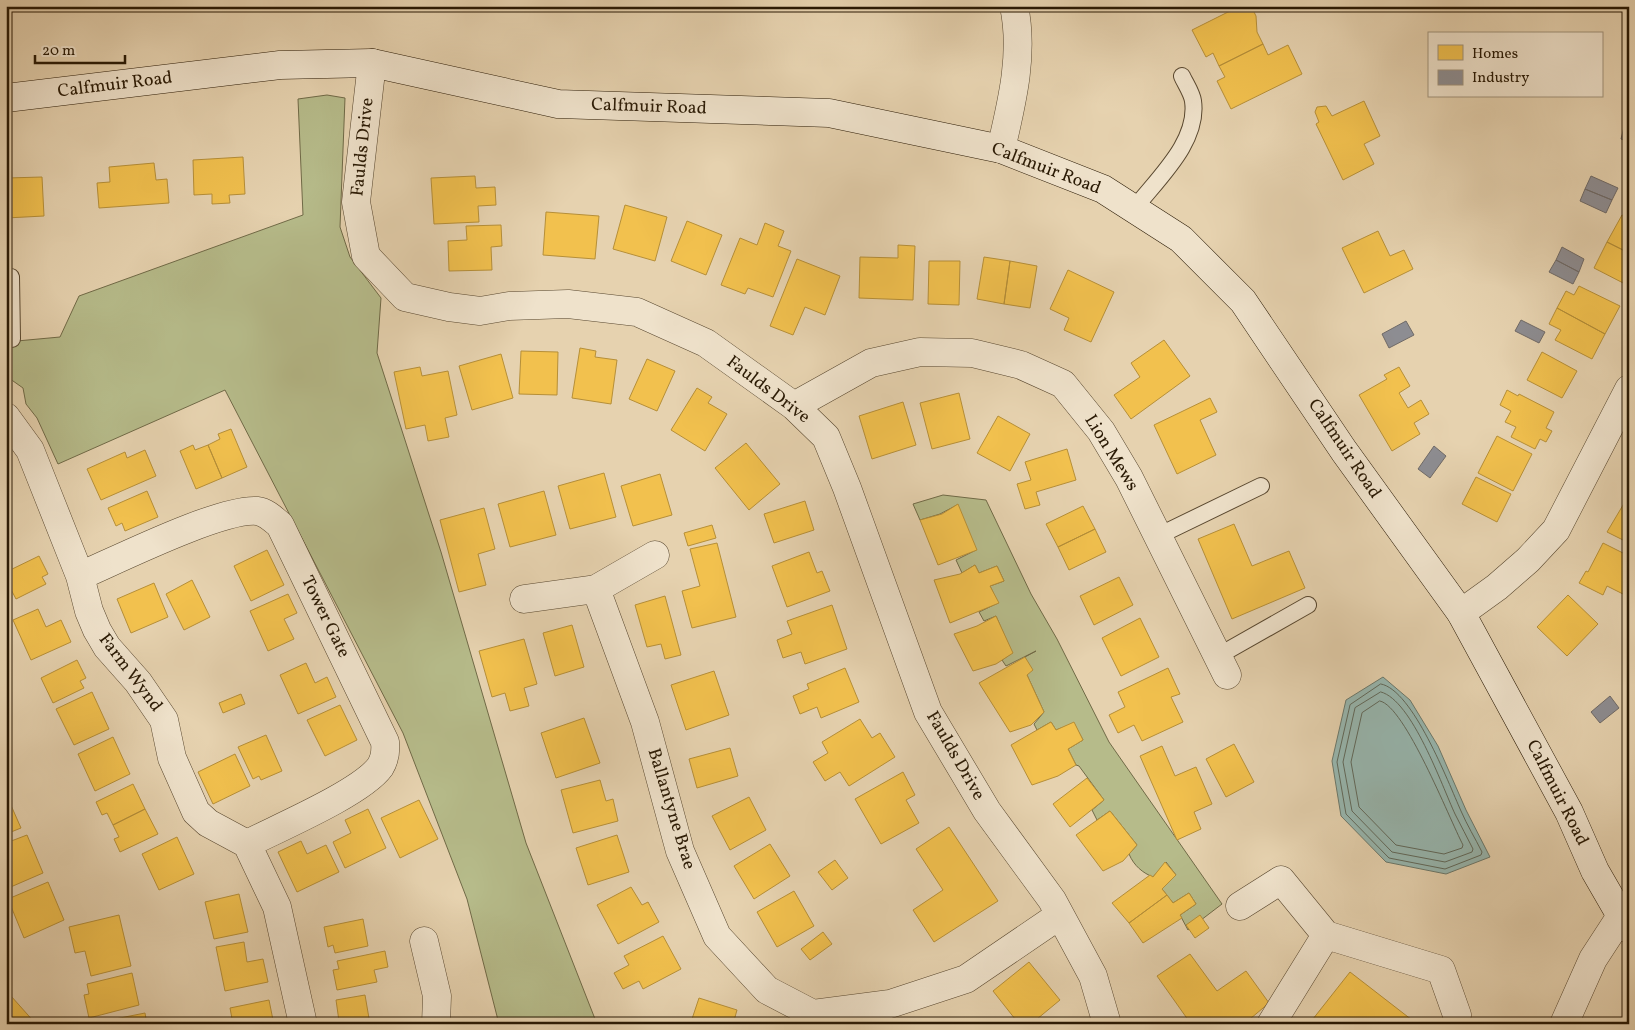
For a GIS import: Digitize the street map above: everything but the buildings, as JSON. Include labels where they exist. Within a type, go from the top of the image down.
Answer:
[{"type":"street","points":[[1001,149],[1016,79],[1019,30],[1014,6]]},
{"type":"street","name":"Calfmuir Road","points":[[6,98],[280,65],[372,63],[558,104],[829,113],[1001,149],[1103,189],[1181,239],[1243,302],[1344,451],[1461,613],[1570,812],[1595,871],[1626,918]]},
{"type":"street","name":"Faulds Drive","points":[[372,63],[356,202],[366,256],[405,297],[449,308],[480,311],[509,306],[568,304],[637,312],[706,343],[794,406],[826,436],[850,496],[928,712],[987,811],[1052,900],[1093,976],[1108,1024]]},
{"type":"street","name":"Lion Mews","points":[[794,406],[871,363],[920,352],[972,353],[1021,365],[1063,384],[1102,431],[1129,478],[1222,666]]},
{"type":"street","points":[[1461,613],[1504,581],[1528,560],[1556,530],[1629,390]]},
{"type":"street","name":"Farm Wynd","points":[[6,417],[30,450],[80,576],[89,612],[107,647],[138,682],[164,720],[172,758],[196,812],[208,823],[247,844]]},
{"type":"street","name":"Tower Gate","points":[[80,576],[223,517],[256,511],[270,516],[280,524],[386,742],[386,751],[379,768],[357,787],[247,844]]},
{"type":"street","points":[[524,599],[596,589],[655,555]]},
{"type":"street","name":"Ballantyne Brae","points":[[596,589],[645,722],[680,851],[717,936],[767,990],[811,1019],[890,1004],[966,980],[1060,915]]},
{"type":"street","points":[[247,844],[278,907],[303,1024]]},
{"type":"street","points":[[1240,906],[1282,880],[1326,935],[1441,970],[1457,1015]]},
{"type":"street","points":[[1564,1024],[1593,959],[1626,918]]},
{"type":"street","points":[[1271,1024],[1326,935]]},
{"type":"street","points":[[424,941],[436,996],[436,1024]]},
{"type":"lane","points":[[1134,209],[1174,157],[1189,134],[1193,100],[1182,76]]},
{"type":"lane","points":[[6,278],[11,277],[12,339]]},
{"type":"lane","points":[[1158,536],[1261,486]]},
{"type":"lane","points":[[1222,666],[1308,605]]},
{"type":"green space","points":[[327,95],[345,98],[340,227],[350,257],[381,298],[377,353],[441,552],[526,843],[597,1024],[499,1024],[467,899],[403,733],[225,390],[58,464],[37,418],[26,404],[23,388],[6,376],[6,342],[60,337],[79,296],[303,215],[298,99]]},
{"type":"green space","points":[[943,495],[986,500],[1031,594],[1057,639],[1109,742],[1222,904],[1188,930],[1180,915],[1196,904],[1189,893],[1173,903],[1162,889],[1176,875],[1166,862],[1153,877],[1146,873],[1136,865],[1129,854],[1137,845],[1110,811],[1097,820],[1092,810],[1104,800],[1079,766],[1076,765],[1068,749],[1083,740],[1074,723],[1056,730],[1051,722],[1037,730],[1034,724],[1044,712],[1027,675],[1025,657],[1036,651],[1006,666],[1002,660],[1012,653],[996,616],[984,621],[979,612],[998,603],[990,586],[1004,581],[997,566],[979,573],[975,565],[962,573],[956,560],[976,550],[957,505],[940,514],[920,520],[913,504]]},
{"type":"water","points":[[1383,677],[1410,700],[1438,746],[1466,810],[1490,857],[1446,874],[1386,862],[1341,816],[1332,761],[1346,700]]}]
